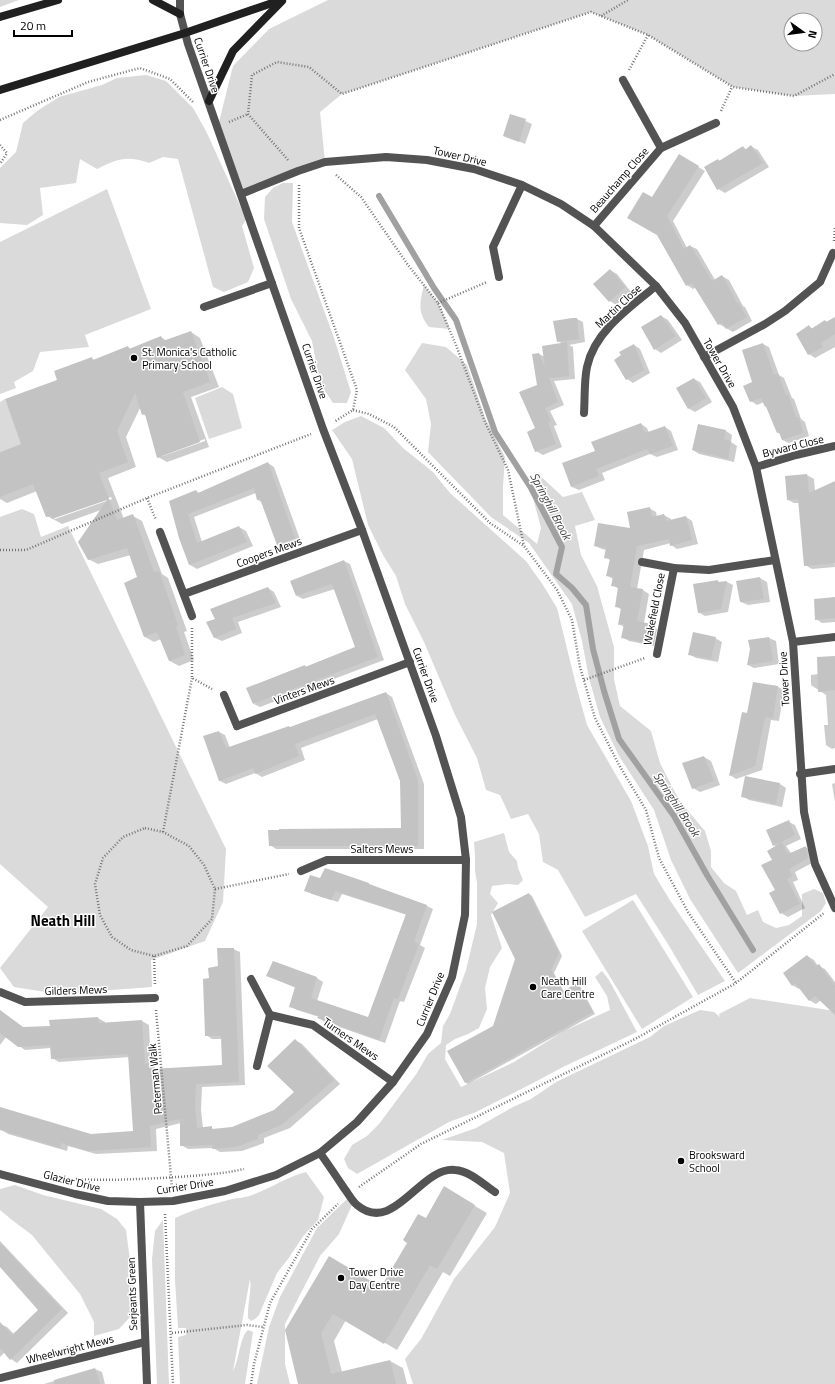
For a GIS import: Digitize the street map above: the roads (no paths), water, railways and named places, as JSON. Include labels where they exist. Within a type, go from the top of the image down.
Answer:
[{"type":"main road","points":[[0,17],[58,0]]},
{"type":"main road","points":[[153,0],[180,14]]},
{"type":"main road","points":[[0,90],[185,33],[282,0]]},
{"type":"main road","points":[[209,101],[233,50],[282,0]]},
{"type":"street","name":"Currier Drive","points":[[140,1202],[169,1201],[225,1191],[276,1175],[320,1153],[357,1122],[393,1082],[428,1034],[452,977],[465,915],[466,860],[461,817],[436,736],[324,429],[185,33],[180,14],[180,0]]},
{"type":"street","name":"Beauchamp Close","points":[[623,80],[661,148]]},
{"type":"street","name":"Beauchamp Close","points":[[594,226],[661,148],[716,123]]},
{"type":"street","name":"Tower Drive","points":[[241,194],[298,171],[325,162],[386,157],[420,159],[474,169],[522,185],[561,204],[594,226],[656,286],[685,323],[733,407],[756,467],[793,642],[800,774],[804,812],[815,864],[832,909]]},
{"type":"street","points":[[499,277],[493,247],[522,185]]},
{"type":"street","points":[[704,357],[765,324],[785,311],[820,282],[834,253]]},
{"type":"street","points":[[204,307],[272,283]]},
{"type":"street","name":"Martin Close","points":[[584,413],[587,366],[597,341],[612,324],[656,286]]},
{"type":"street","name":"Byward Close","points":[[756,467],[796,455],[835,446]]},
{"type":"street","name":"Coopers Mews","points":[[184,594],[362,530]]},
{"type":"street","points":[[160,532],[192,616]]},
{"type":"street","name":"Wakefield Close","points":[[642,562],[674,568],[709,570],[775,560]]},
{"type":"street","name":"Wakefield Close","points":[[657,654],[674,568]]},
{"type":"street","points":[[793,642],[835,637]]},
{"type":"street","name":"Vinters Mews","points":[[224,695],[237,726],[410,662]]},
{"type":"street","points":[[800,774],[835,769]]},
{"type":"street","name":"Salters Mews","points":[[301,871],[327,860],[466,860]]},
{"type":"street","points":[[251,979],[270,1015],[257,1066]]},
{"type":"street","name":"Gilders Mews","points":[[0,992],[25,1002],[155,998]]},
{"type":"street","name":"Turners Mews","points":[[270,1015],[313,1025],[393,1082]]},
{"type":"street","points":[[320,1153],[356,1205],[368,1212],[380,1213],[394,1207],[438,1172],[454,1170],[466,1172],[495,1192]]},
{"type":"street","name":"Glazier Drive","points":[[0,1174],[75,1194],[108,1201],[140,1202]]},
{"type":"street","name":"Serjeants Green","points":[[140,1202],[147,1384]]},
{"type":"street","name":"Wheelwright Mews","points":[[0,1378],[145,1342]]},
{"type":"waterway","name":"Springhill Brook","points":[[379,196],[434,288],[456,320],[495,432],[531,488],[562,547],[556,574],[572,588],[586,605],[593,649],[619,739],[674,816],[707,875],[753,950]]},
{"type":"place","name":"St. Monica's Catholic Primary School","points":[[134,358]]},
{"type":"place","name":"Neath Hill Care Centre","points":[[533,987]]},
{"type":"place","name":"Brooksward School","points":[[681,1161]]},
{"type":"place","name":"Tower Drive Day Centre","points":[[341,1278]]},
{"type":"district","name":"Neath Hill","points":[[63,920]]}]
